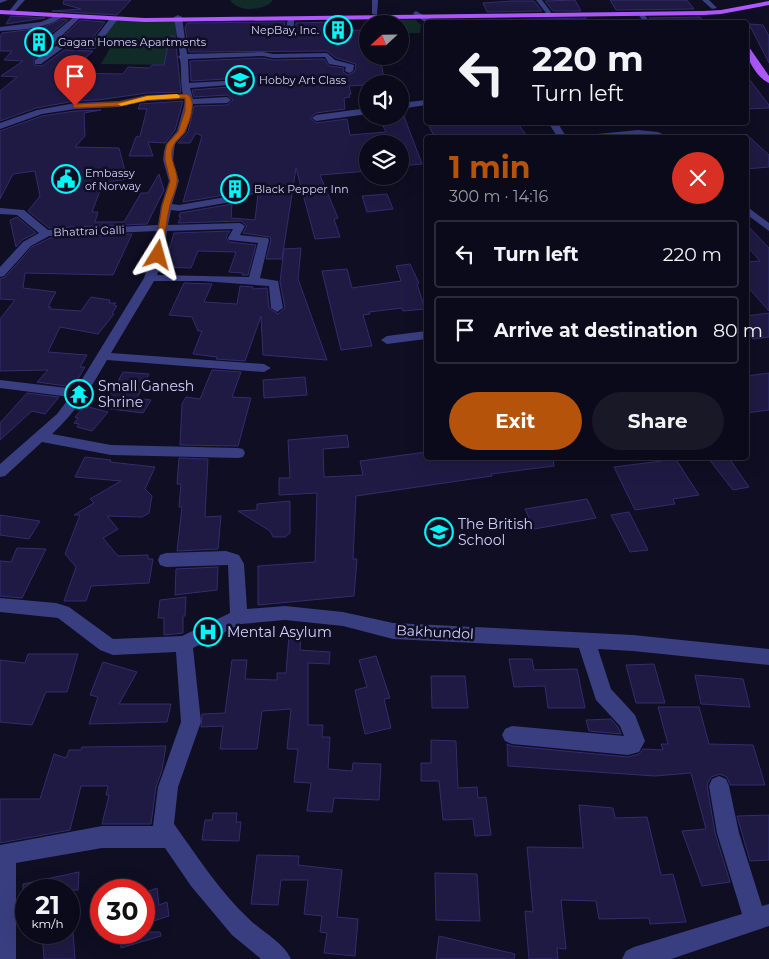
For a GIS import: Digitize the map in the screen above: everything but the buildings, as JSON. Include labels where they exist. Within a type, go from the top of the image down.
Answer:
[{"type":"main road","points":[[13,10],[114,19],[375,14],[640,13],[718,10],[767,1]]},
{"type":"main road","points":[[0,10],[178,18],[290,18],[548,12],[687,12]]},
{"type":"main road","points":[[718,10],[728,17]]},
{"type":"main road","points":[[749,54],[769,82]]},
{"type":"street","points":[[0,1],[5,0]]},
{"type":"street","points":[[13,10],[22,0]]},
{"type":"street","points":[[375,0],[375,14]]},
{"type":"street","points":[[539,0],[548,12]]},
{"type":"street","points":[[705,0],[718,10]]},
{"type":"street","points":[[640,13],[645,20]]},
{"type":"street","points":[[0,29],[58,19],[62,15]]},
{"type":"street","points":[[418,15],[426,20]]},
{"type":"street","points":[[53,51],[44,49],[48,43],[77,17]]},
{"type":"street","points":[[0,472],[40,438],[80,394],[150,278],[158,255],[166,206],[174,181],[168,160],[168,152],[171,144],[181,132],[187,95],[186,71],[182,57],[178,18]]},
{"type":"street","points":[[290,18],[290,30]]},
{"type":"street","points":[[38,62],[61,46],[92,47],[114,19]]},
{"type":"street","points":[[182,57],[263,54],[273,56],[327,55],[332,62],[350,65],[349,71]]},
{"type":"street","points":[[0,126],[40,112],[99,104],[119,104],[147,98],[187,95],[242,82]]},
{"type":"street","points":[[187,95],[227,100]]},
{"type":"street","points":[[409,105],[424,103]]},
{"type":"street","points":[[316,118],[359,112]]},
{"type":"street","points":[[620,135],[656,133],[661,135]]},
{"type":"street","points":[[166,206],[180,208],[231,199]]},
{"type":"street","points":[[749,211],[769,228]]},
{"type":"street","name":"Bhattrai Galli","points":[[0,212],[20,212],[46,233]]},
{"type":"street","name":"Bhattrai Galli","points":[[0,274],[27,244],[46,233],[83,230],[240,226],[233,238],[264,240],[254,281]]},
{"type":"street","points":[[150,278],[202,278],[274,282],[277,308]]},
{"type":"street","points":[[388,340],[424,335]]},
{"type":"street","points":[[104,356],[264,368]]},
{"type":"street","points":[[0,384],[80,394]]},
{"type":"street","points":[[40,438],[111,450],[238,453]]},
{"type":"street","points":[[166,560],[226,558],[233,560],[236,564],[239,617]]},
{"type":"street","name":"Bakhundol","points":[[0,605],[63,612],[106,645],[114,647],[184,644],[239,617],[285,613],[343,619],[393,631],[633,643],[769,657]]},
{"type":"street","points":[[512,736],[628,746],[635,741],[628,721],[603,694],[586,641]]},
{"type":"street","points":[[184,644],[191,722],[168,787],[163,827],[168,837],[240,927],[279,959]]},
{"type":"street","points":[[634,959],[728,930],[762,917],[728,833],[719,786]]},
{"type":"street","points":[[4,959],[5,854],[102,836],[168,837]]},
{"type":"green space","points":[[230,0],[273,0],[269,4],[258,8],[245,9]]},
{"type":"green space","points":[[114,19],[176,20],[177,36],[170,36],[172,65],[101,64],[110,48],[92,47]]},
{"type":"green space","points":[[409,20],[416,20],[421,25],[420,33],[409,33]]},
{"type":"slow traffic","points":[[121,104],[147,98],[177,96]]},
{"type":"place","name":"NepBay, Inc.","points":[[338,30]]},
{"type":"place","name":"Gagan Homes Apartments","points":[[39,42]]},
{"type":"place","name":"Hobby Art Class","points":[[240,80]]},
{"type":"place","name":"Embassy of Norway","points":[[66,179]]},
{"type":"place","name":"Black Pepper Inn","points":[[235,189]]},
{"type":"place","name":"Small Ganesh Shrine","points":[[79,394]]},
{"type":"place","name":"The British School","points":[[439,532]]},
{"type":"place","name":"Mental Asylum","points":[[208,632]]},
{"type":"route","points":[[75,106],[119,104],[147,98],[187,96],[190,102],[181,132],[171,144],[168,152],[168,160],[174,181],[166,206],[158,255]]}]
